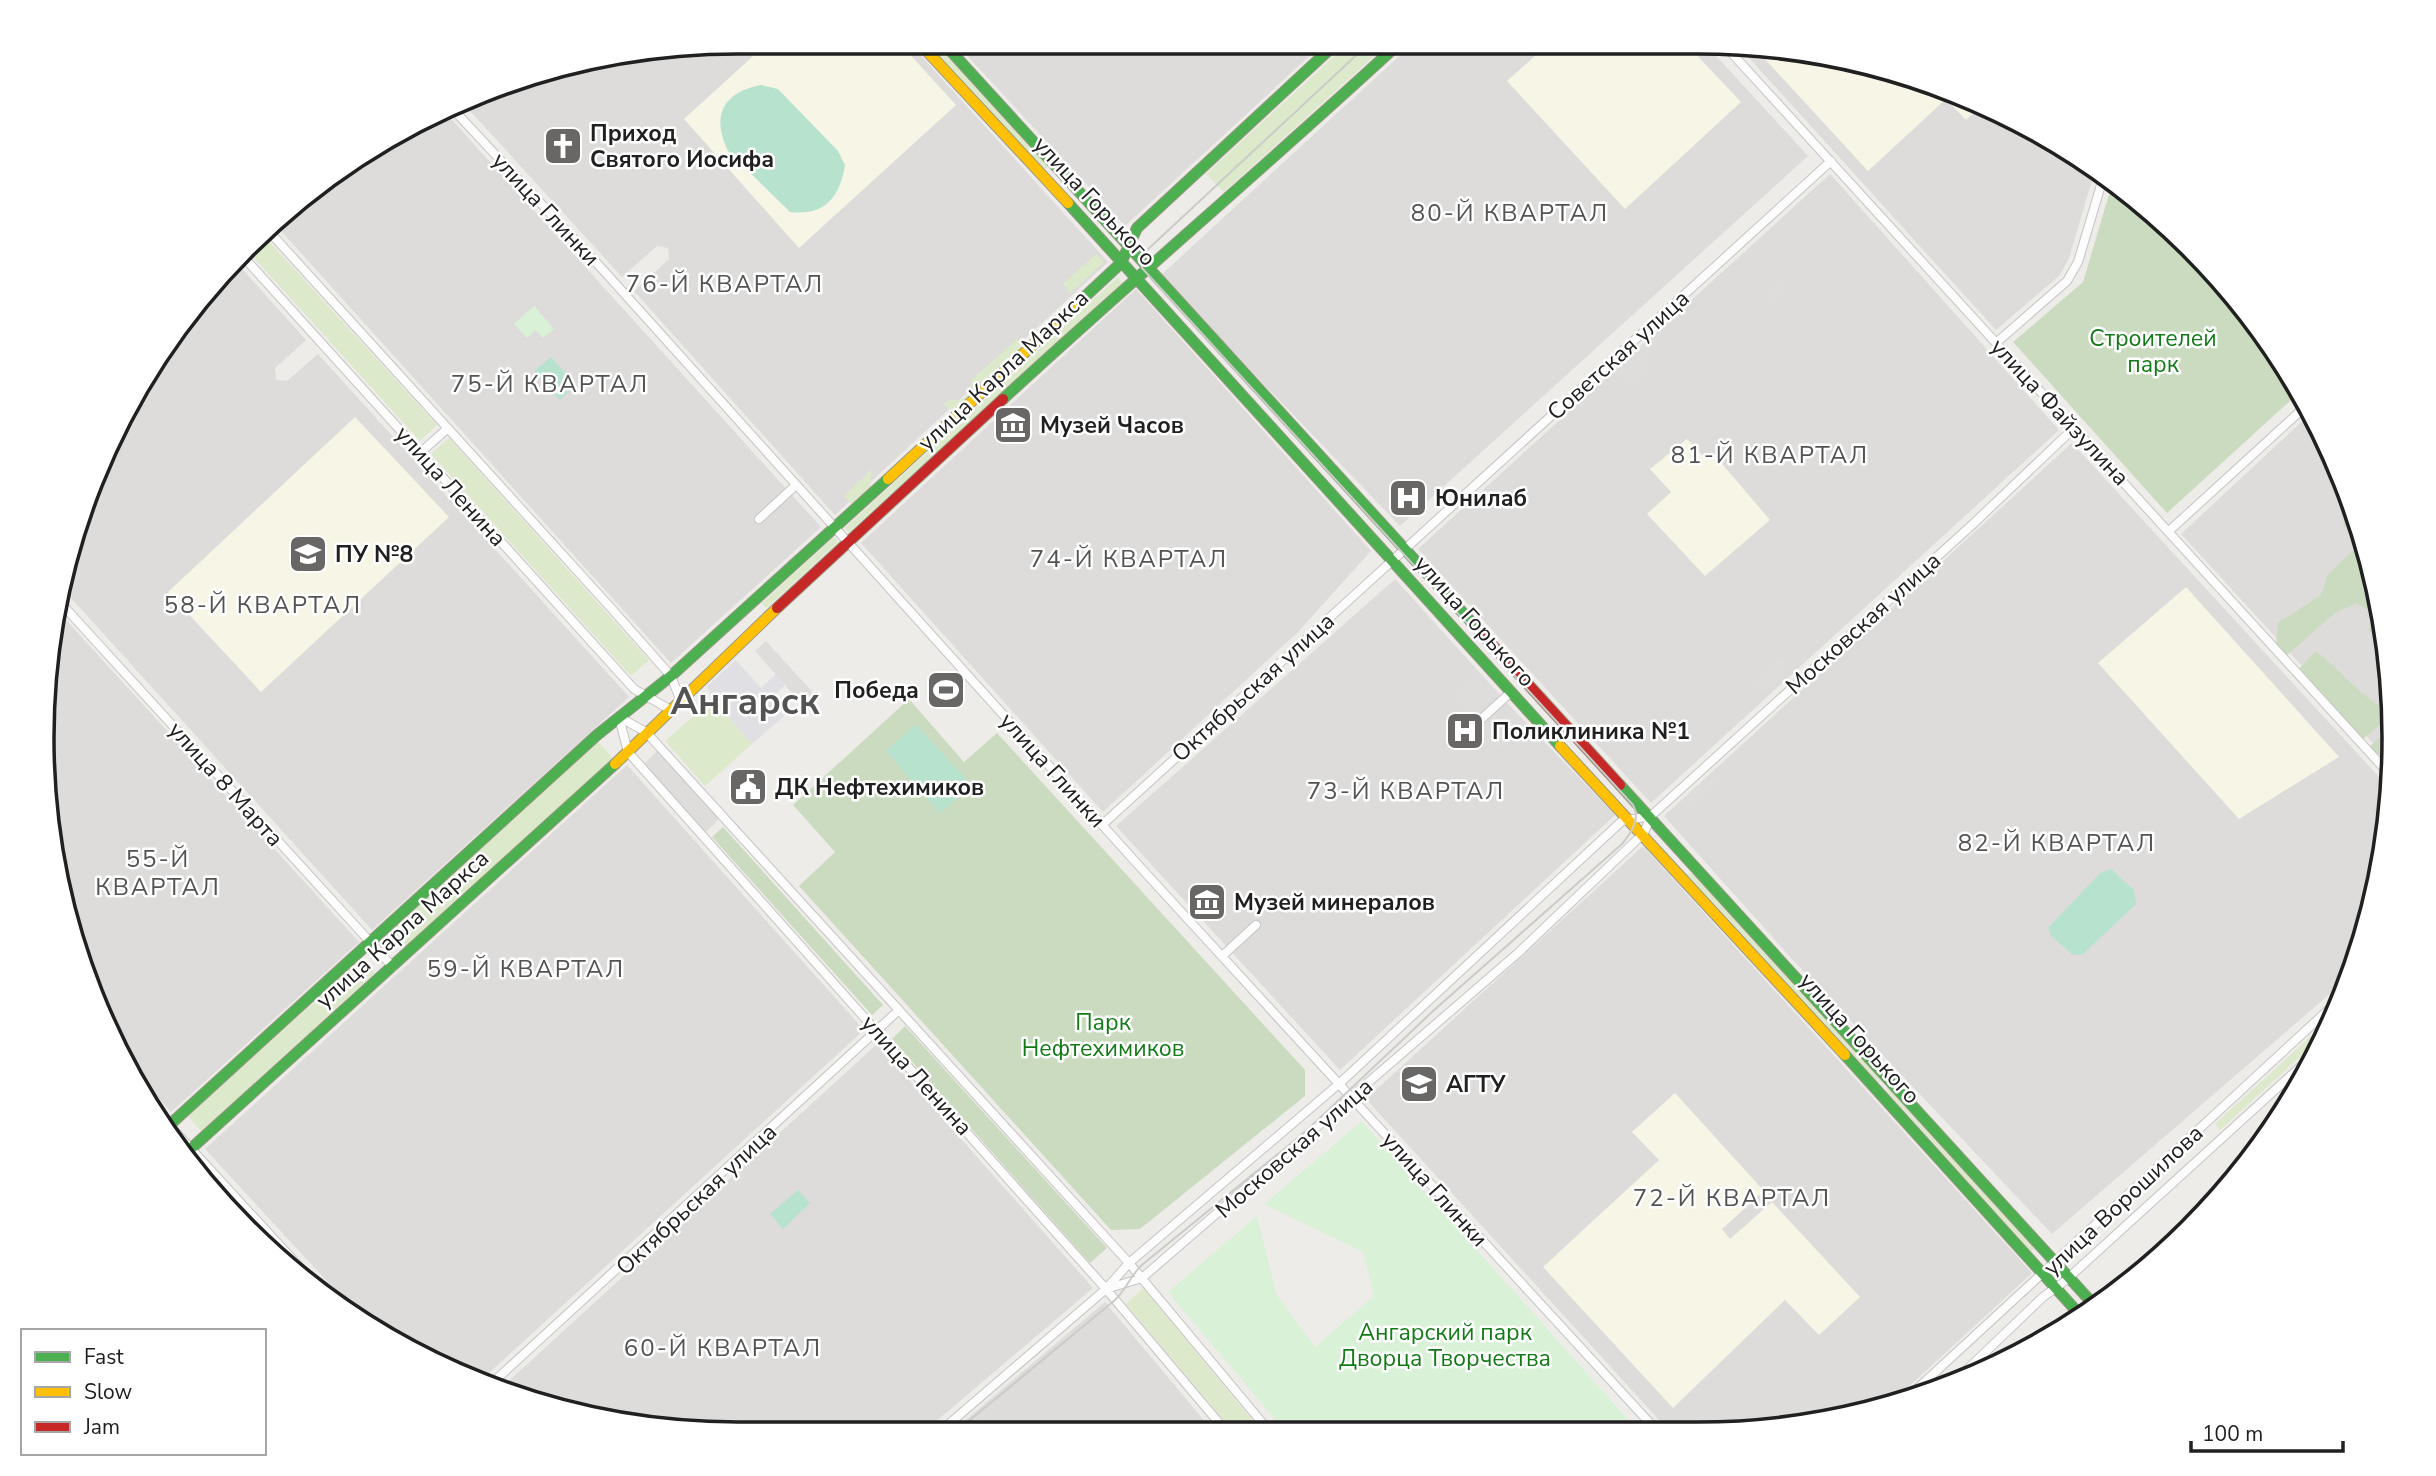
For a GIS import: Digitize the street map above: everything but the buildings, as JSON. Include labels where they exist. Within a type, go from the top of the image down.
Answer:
[{"type":"main road","name":"улица Горького","points":[[930,54],[1136,277],[1510,693],[1644,832],[2075,1309]]},
{"type":"main road","name":"улица Горького","points":[[954,54],[1651,816],[2088,1299]]},
{"type":"main road","name":"улица Карла Маркса","points":[[173,1123],[619,717],[671,676],[835,528],[1121,262],[1137,228],[1325,54]]},
{"type":"main road","name":"улица Карла Маркса","points":[[192,1149],[628,752],[669,709],[1136,277],[1151,268],[1387,54]]},
{"type":"main road","points":[[1051,184],[1064,172]]},
{"type":"street","name":"улица Файзулина","points":[[1734,56],[2381,766]]},
{"type":"street","name":"улица Глинки","points":[[458,115],[604,271],[1102,825],[1649,1422]]},
{"type":"street","name":"Советская улица","points":[[1405,549],[1831,161]]},
{"type":"street","points":[[1996,342],[2067,281],[2078,262],[2101,186]]},
{"type":"street","name":"улица Ленина","points":[[274,237],[671,676],[680,699]]},
{"type":"street","name":"улица Ленина","points":[[248,262],[574,624],[645,697],[669,709]]},
{"type":"street","points":[[2169,531],[2299,413]]},
{"type":"street","points":[[421,452],[449,428]]},
{"type":"street","name":"Московская улица","points":[[1106,1289],[1142,1278],[1518,953],[1644,832],[1651,816],[1973,524],[2074,428]]},
{"type":"street","points":[[760,519],[795,486]]},
{"type":"street","name":"Октябрьская улица","points":[[1102,825],[1405,549]]},
{"type":"street","name":"улица 8 Марта","points":[[66,609],[393,967]]},
{"type":"street","points":[[1478,722],[1510,693]]},
{"type":"street","points":[[619,717],[646,732]]},
{"type":"street","name":"улица Ленина","points":[[619,717],[628,752],[1106,1289],[1218,1422]]},
{"type":"street","name":"улица Ленина","points":[[646,732],[1129,1263],[1262,1422]]},
{"type":"street","points":[[1630,818],[1651,816]]},
{"type":"street","name":"Московская улица","points":[[951,1422],[1106,1289],[1129,1263],[1340,1083],[1622,821],[1630,818]]},
{"type":"street","points":[[1222,956],[1256,925]]},
{"type":"street","name":"Октябрьская улица","points":[[498,1378],[642,1249],[899,1010]]},
{"type":"street","name":"улица Ворошилова","points":[[1923,1383],[2323,1015]]},
{"type":"street","name":"улица Ворошилова","points":[[1973,1364],[2043,1297],[2057,1288],[2294,1073]]},
{"type":"shaded area","name":"76-Й КВАРТАЛ","points":[[738,54],[919,54],[1108,262],[835,515],[634,291],[669,259],[668,248],[657,246],[622,277],[469,109],[561,78],[649,60]]},
{"type":"shaded area","points":[[755,54],[909,54],[956,105],[799,248],[684,119]]},
{"type":"shaded area","points":[[966,54],[1311,54],[1125,226]]},
{"type":"shaded area","points":[[1401,54],[1715,55],[1808,156],[1400,526],[1160,276]]},
{"type":"shaded area","points":[[1537,54],[1696,54],[1741,102],[1625,209],[1507,81]]},
{"type":"shaded area","points":[[1748,56],[1831,67],[1918,91],[1960,106],[2040,146],[2092,180],[2069,258],[2060,275],[1996,330]]},
{"type":"shaded area","points":[[1764,58],[1831,67],[1944,100],[1868,171]]},
{"type":"shaded area","points":[[1949,102],[1974,113],[1966,120]]},
{"type":"shaded area","name":"75-Й КВАРТАЛ","points":[[450,118],[821,527],[671,663],[280,230],[358,169]]},
{"type":"shaded area","points":[[1830,174],[2059,430],[1651,803],[1418,549]]},
{"type":"shaded area","name":"58-Й КВАРТАЛ","points":[[242,269],[306,340],[275,368],[276,380],[287,381],[318,354],[629,697],[372,930],[69,596],[106,476],[146,396],[169,358],[196,322]]},
{"type":"shaded area","points":[[1778,279],[1789,291],[1774,305],[1764,294]]},
{"type":"shaded area","name":"74-Й КВАРТАЛ","points":[[1136,289],[1371,551],[1298,632],[1103,812],[861,543]]},
{"type":"shaded area","points":[[1647,340],[1650,372],[1633,387],[1612,373]]},
{"type":"shaded area","name":"ПУ №8","points":[[355,417],[449,517],[261,692],[168,592]]},
{"type":"shaded area","points":[[2303,421],[2330,476],[2358,561],[2369,605],[2380,693],[2381,752],[2181,534]]},
{"type":"shaded area","points":[[1687,439],[1705,458],[1712,452],[1770,520],[1705,576],[1647,514],[1671,492],[1650,469]]},
{"type":"shaded area","name":"82-Й КВАРТАЛ","points":[[2072,443],[2380,778],[2369,871],[2333,991],[2052,1234],[1793,960],[1664,816]]},
{"type":"shaded area","name":"73-Й КВАРТАЛ","points":[[1395,579],[1510,706],[1615,815],[1340,1070],[1116,826]]},
{"type":"shaded area","points":[[2186,587],[2339,757],[2239,819],[2098,663]]},
{"type":"shaded area","points":[[65,619],[359,942],[171,1112],[146,1080],[106,1000],[78,915],[67,871],[60,827],[54,738]]},
{"type":"shaded area","points":[[766,641],[818,698],[806,709],[755,651]]},
{"type":"shaded area","points":[[1781,657],[1790,668],[1762,694],[1753,683]]},
{"type":"shaded area","points":[[736,660],[761,688],[776,674],[785,685],[770,699],[784,716],[752,744],[713,699],[707,686]]},
{"type":"shaded area","points":[[1477,670],[1527,727],[1501,750],[1451,693]]},
{"type":"shaded area","points":[[659,749],[720,818],[704,834],[642,766]]},
{"type":"shaded area","points":[[627,765],[864,1030],[488,1374],[396,1330],[334,1289],[205,1149]]},
{"type":"shaded area","points":[[1712,773],[1719,781],[1687,810],[1680,802]]},
{"type":"shaded area","name":"72-Й КВАРТАЛ","points":[[1643,846],[2032,1273],[1907,1388],[1831,1409],[1787,1416],[1661,1422],[1366,1099]]},
{"type":"shaded area","points":[[877,1044],[1093,1288],[935,1422],[738,1422],[649,1416],[605,1409],[508,1381]]},
{"type":"shaded area","points":[[1675,1093],[1764,1191],[1722,1229],[1730,1239],[1772,1202],[1860,1297],[1819,1335],[1785,1300],[1673,1408],[1543,1267],[1659,1160],[1632,1132]]},
{"type":"shaded area","points":[[1105,1302],[1205,1422],[963,1422]]},
{"type":"green space","points":[[937,54],[950,54],[1051,164],[1044,170]]},
{"type":"green space","points":[[1336,54],[1376,54],[1224,192],[1206,174]]},
{"type":"green space","points":[[761,85],[778,89],[838,151],[845,165],[835,195],[829,202],[813,211],[790,212],[728,151],[721,127],[724,108],[737,93]]},
{"type":"green space","name":"Строителей парк","points":[[2110,193],[2149,224],[2212,287],[2267,358],[2292,399],[2167,513],[2013,342],[2083,282]]},
{"type":"green space","points":[[269,242],[437,425],[420,441],[253,257]]},
{"type":"green space","points":[[1096,254],[1104,262],[1070,293],[1063,284]]},
{"type":"green space","points":[[1118,277],[1122,283],[849,532],[845,528]]},
{"type":"green space","points":[[534,306],[554,329],[543,338],[535,330],[527,338],[514,324]]},
{"type":"green space","points":[[1017,339],[1021,343],[1018,353],[953,410],[943,405],[951,399],[958,400],[966,396],[972,387],[971,380]]},
{"type":"green space","points":[[551,357],[576,385],[560,400],[534,371]]},
{"type":"green space","points":[[449,438],[649,660],[631,676],[431,454]]},
{"type":"green space","points":[[872,469],[870,488],[851,504],[844,496]]},
{"type":"green space","points":[[834,537],[838,542],[766,608],[762,603]]},
{"type":"green space","points":[[2354,549],[2370,610],[2356,603],[2334,614],[2287,655],[2276,645],[2278,623],[2321,595],[2328,574]]},
{"type":"green space","points":[[2316,651],[2361,692],[2381,705],[2381,723],[2362,740],[2298,670]]},
{"type":"green space","points":[[713,699],[752,744],[705,786],[665,741]]},
{"type":"green space","name":"Парк Нефтехимиков","points":[[909,699],[964,762],[997,733],[1305,1070],[1305,1096],[1140,1229],[1111,1230],[799,886],[835,852],[793,805]]},
{"type":"green space","points":[[916,724],[972,786],[940,813],[886,751]]},
{"type":"green space","points":[[2382,736],[2381,756],[2369,747]]},
{"type":"green space","points":[[598,742],[613,758],[403,950],[388,934]]},
{"type":"green space","points":[[723,827],[883,1005],[872,1015],[712,837]]},
{"type":"green space","points":[[2111,869],[2134,890],[2136,904],[2083,954],[2073,955],[2051,936],[2048,928],[2100,873]]},
{"type":"green space","points":[[1686,873],[1697,875],[1884,1079],[1879,1083]]},
{"type":"green space","points":[[362,959],[375,973],[201,1131],[188,1116]]},
{"type":"green space","points":[[905,1026],[1107,1248],[1090,1263],[892,1039]]},
{"type":"green space","points":[[2314,1033],[2304,1053],[2220,1130],[2215,1124]]},
{"type":"green space","points":[[1890,1086],[2036,1247],[2031,1252],[1886,1090]]},
{"type":"green space","name":"Ангарский парк Дворца Творчества","points":[[1362,1121],[1630,1422],[1277,1422],[1168,1292],[1257,1216],[1277,1295],[1315,1347],[1374,1296],[1363,1252],[1264,1204]]},
{"type":"green space","points":[[798,1190],[810,1203],[783,1229],[770,1214]]},
{"type":"green space","points":[[1143,1288],[1254,1422],[1225,1422],[1126,1304]]},
{"type":"tram line","points":[[967,1422],[1115,1300],[1143,1264],[1305,1132],[1433,1011],[1622,844],[1632,831],[1635,821],[1633,805],[1142,268],[1141,259],[1145,252],[1358,54]]},
{"type":"traffic: fast","points":[[953,54],[1485,637]]},
{"type":"traffic: fast","points":[[1077,304],[1121,263],[1137,228],[1325,54]]},
{"type":"traffic: fast","points":[[1003,399],[1387,54]]},
{"type":"traffic: fast","points":[[1068,203],[1560,746]]},
{"type":"traffic: fast","points":[[172,1122],[597,735],[671,676],[888,479]]},
{"type":"traffic: fast","points":[[192,1148],[615,764]]},
{"type":"traffic: fast","points":[[1620,785],[2089,1299]]},
{"type":"traffic: fast","points":[[1845,1055],[2075,1309]]},
{"type":"traffic: slow","points":[[930,54],[1068,203]]},
{"type":"traffic: slow","points":[[888,479],[1077,304]]},
{"type":"traffic: slow","points":[[615,764],[777,608]]},
{"type":"traffic: slow","points":[[1560,746],[1845,1055]]},
{"type":"traffic: jam","points":[[777,608],[1003,399]]},
{"type":"traffic: jam","points":[[1485,637],[1620,785]]},
{"type":"place","name":"Приход Святого Иосифа","points":[[563,146]]},
{"type":"place","name":"Музей Часов","points":[[1013,425]]},
{"type":"place","name":"Юнилаб","points":[[1408,498]]},
{"type":"place","name":"ПУ №8","points":[[308,554]]},
{"type":"place","name":"Победа","points":[[946,690]]},
{"type":"place","name":"Поликлиника №1","points":[[1465,731]]},
{"type":"place","name":"ДК Нефтехимиков","points":[[748,787]]},
{"type":"place","name":"Музей минералов","points":[[1207,902]]},
{"type":"place","name":"АГТУ","points":[[1419,1084]]},
{"type":"district","name":"80-Й КВАРТАЛ","points":[[1510,213]]},
{"type":"district","name":"76-Й КВАРТАЛ","points":[[725,284]]},
{"type":"district","name":"75-Й КВАРТАЛ","points":[[550,384]]},
{"type":"district","name":"81-Й КВАРТАЛ","points":[[1770,455]]},
{"type":"district","name":"74-Й КВАРТАЛ","points":[[1129,559]]},
{"type":"district","name":"58-Й КВАРТАЛ","points":[[263,605]]},
{"type":"district","name":"Ангарск","points":[[745,701]]},
{"type":"district","name":"73-Й КВАРТАЛ","points":[[1406,791]]},
{"type":"district","name":"82-Й КВАРТАЛ","points":[[2057,843]]},
{"type":"district","name":"55-Й КВАРТАЛ","points":[[158,873]]},
{"type":"district","name":"59-Й КВАРТАЛ","points":[[526,969]]},
{"type":"district","name":"72-Й КВАРТАЛ","points":[[1732,1198]]},
{"type":"district","name":"60-Й КВАРТАЛ","points":[[723,1348]]}]
